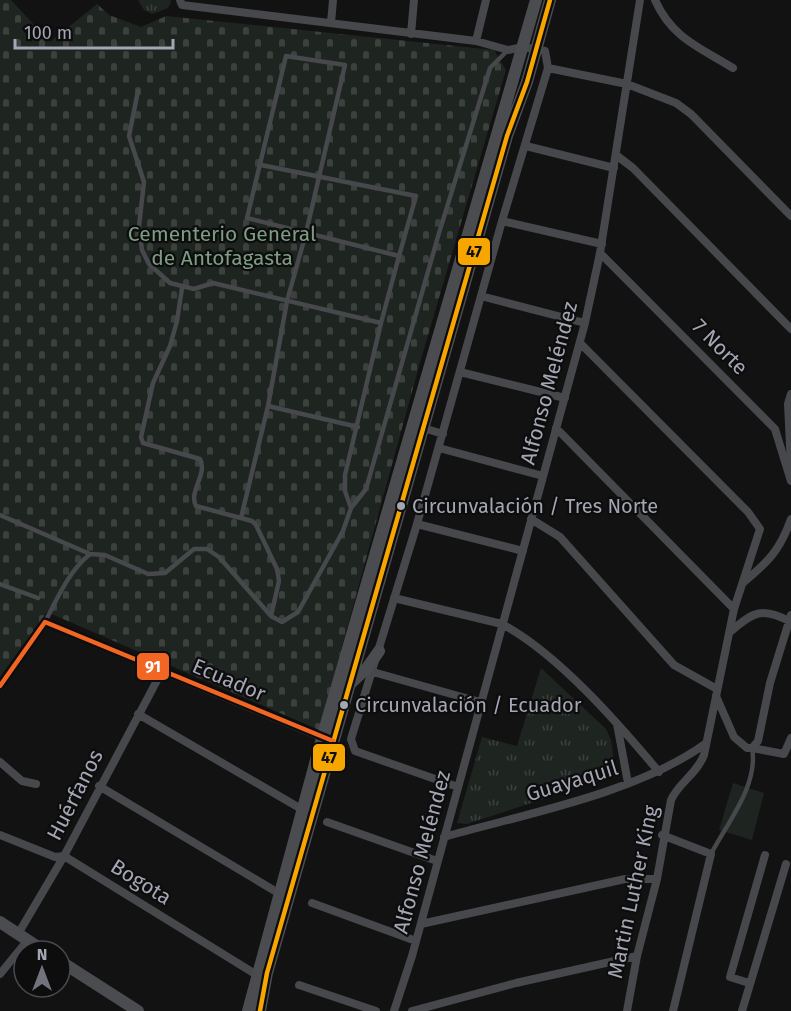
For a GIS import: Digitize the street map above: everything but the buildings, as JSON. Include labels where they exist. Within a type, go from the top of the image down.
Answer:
[{"type":"main road","points":[[248,1011],[303,810],[349,685],[536,0]]},
{"type":"main road","points":[[260,1011],[267,974],[328,740],[418,427],[550,0]]},
{"type":"main road","points":[[349,685],[367,668],[379,651]]},
{"type":"main road","points":[[0,922],[23,938]]},
{"type":"main road","points":[[72,969],[138,1011]]},
{"type":"street","points":[[331,23],[333,0]]},
{"type":"street","points":[[411,34],[414,0]]},
{"type":"street","points":[[476,41],[486,0]]},
{"type":"street","name":"Alfonso Meléndez","points":[[394,1011],[421,924],[585,323],[601,249],[640,0]]},
{"type":"street","points":[[655,0],[666,24],[733,68]]},
{"type":"street","points":[[181,2],[476,41],[508,50],[523,47],[545,51],[548,68],[351,746],[355,751],[458,787]]},
{"type":"street","points":[[548,68],[627,84],[658,95],[691,114],[791,216]]},
{"type":"street","points":[[526,146],[614,168]]},
{"type":"street","points":[[616,155],[633,168],[791,329]]},
{"type":"street","points":[[502,220],[601,249]]},
{"type":"street","name":"7 Norte","points":[[601,249],[775,429],[791,481]]},
{"type":"street","points":[[481,296],[585,323]]},
{"type":"street","name":"Martin Luther King","points":[[580,343],[748,512],[760,529],[734,609],[698,769],[674,792],[670,800],[662,835],[657,879],[637,956],[627,1011]]},
{"type":"street","points":[[460,372],[565,398]]},
{"type":"street","points":[[791,394],[788,404],[791,466]]},
{"type":"street","points":[[418,427],[443,434]]},
{"type":"street","points":[[556,428],[734,609]]},
{"type":"street","points":[[439,448],[543,476]]},
{"type":"street","points":[[531,519],[560,537],[674,665],[716,693],[734,737],[740,744],[784,754],[791,738]]},
{"type":"street","points":[[744,582],[771,560],[784,540],[791,519]]},
{"type":"street","points":[[417,524],[523,551]]},
{"type":"street","points":[[394,598],[502,624],[538,647],[616,724],[659,772]]},
{"type":"street","points":[[729,632],[747,617],[757,613],[766,612],[790,620],[770,683],[758,741],[752,748]]},
{"type":"street","points":[[0,687],[45,621]]},
{"type":"street","name":"Ecuador","points":[[45,621],[328,740]]},
{"type":"street","name":"Huérfanos","points":[[0,974],[23,938],[99,786],[162,671]]},
{"type":"street","points":[[373,672],[480,702]]},
{"type":"street","points":[[138,714],[303,810]]},
{"type":"street","points":[[616,724],[628,783]]},
{"type":"street","name":"Guayaquil","points":[[444,837],[659,772],[705,744]]},
{"type":"street","points":[[0,762],[22,781],[36,784]]},
{"type":"street","points":[[99,786],[280,894]]},
{"type":"street","points":[[327,822],[437,861]]},
{"type":"street","name":"Bogota","points":[[0,835],[55,857],[64,856],[257,975]]},
{"type":"street","points":[[662,835],[711,854],[673,1011]]},
{"type":"street","points":[[749,983],[730,977],[765,855]]},
{"type":"street","points":[[742,1011],[786,864]]},
{"type":"street","points":[[421,924],[625,879],[657,879]]},
{"type":"street","points":[[312,903],[416,941]]},
{"type":"street","points":[[412,1011],[516,983],[637,956]]},
{"type":"street","points":[[299,985],[376,1011]]},
{"type":"lane","points":[[0,514],[90,554],[105,555],[148,574],[165,573],[194,549],[207,549],[219,557],[271,616],[282,622],[298,612],[343,531],[351,508],[366,489],[439,233],[490,68],[508,50]]},
{"type":"lane","points":[[241,518],[267,406],[286,301],[306,233],[345,66],[286,56],[247,218],[306,233],[399,256]]},
{"type":"lane","points":[[138,91],[130,119],[129,136],[144,182],[140,240],[149,264],[170,283],[182,288],[194,289],[213,283],[381,323]]},
{"type":"lane","points":[[261,165],[416,196],[381,323],[345,475],[345,491],[351,508]]},
{"type":"lane","points":[[182,288],[170,346],[153,383],[141,437],[142,443],[200,459],[202,467],[194,504],[252,521],[256,525],[277,569],[279,581],[271,616]]},
{"type":"lane","points":[[267,406],[358,427]]},
{"type":"lane","points":[[45,621],[67,580],[79,563],[90,554]]},
{"type":"lane","points":[[0,584],[38,598]]},
{"type":"lane","points":[[711,854],[750,781],[754,759],[752,748]]},
{"type":"green space","name":"Cementerio General de Antofagasta","points":[[0,0],[11,0],[50,42],[97,4],[109,15],[141,27],[166,16],[494,50],[506,70],[421,359],[319,730],[47,612],[0,677]]},
{"type":"green space","points":[[138,0],[170,0],[171,2],[168,8],[152,14],[144,10]]},
{"type":"green space","points":[[541,668],[606,729],[611,740],[615,769],[611,777],[467,824],[457,823],[482,737],[517,746]]},
{"type":"green space","points":[[733,783],[764,793],[752,840],[719,830]]},
{"type":"transit line","name":"47","points":[[260,1011],[267,973],[507,136],[527,82],[550,0]]},
{"type":"transit line","name":"91","points":[[0,686],[45,622],[333,741]]},
{"type":"place","name":"Circunvalación / Tres Norte","points":[[401,506]]},
{"type":"place","name":"Circunvalación / Ecuador","points":[[344,705]]}]
